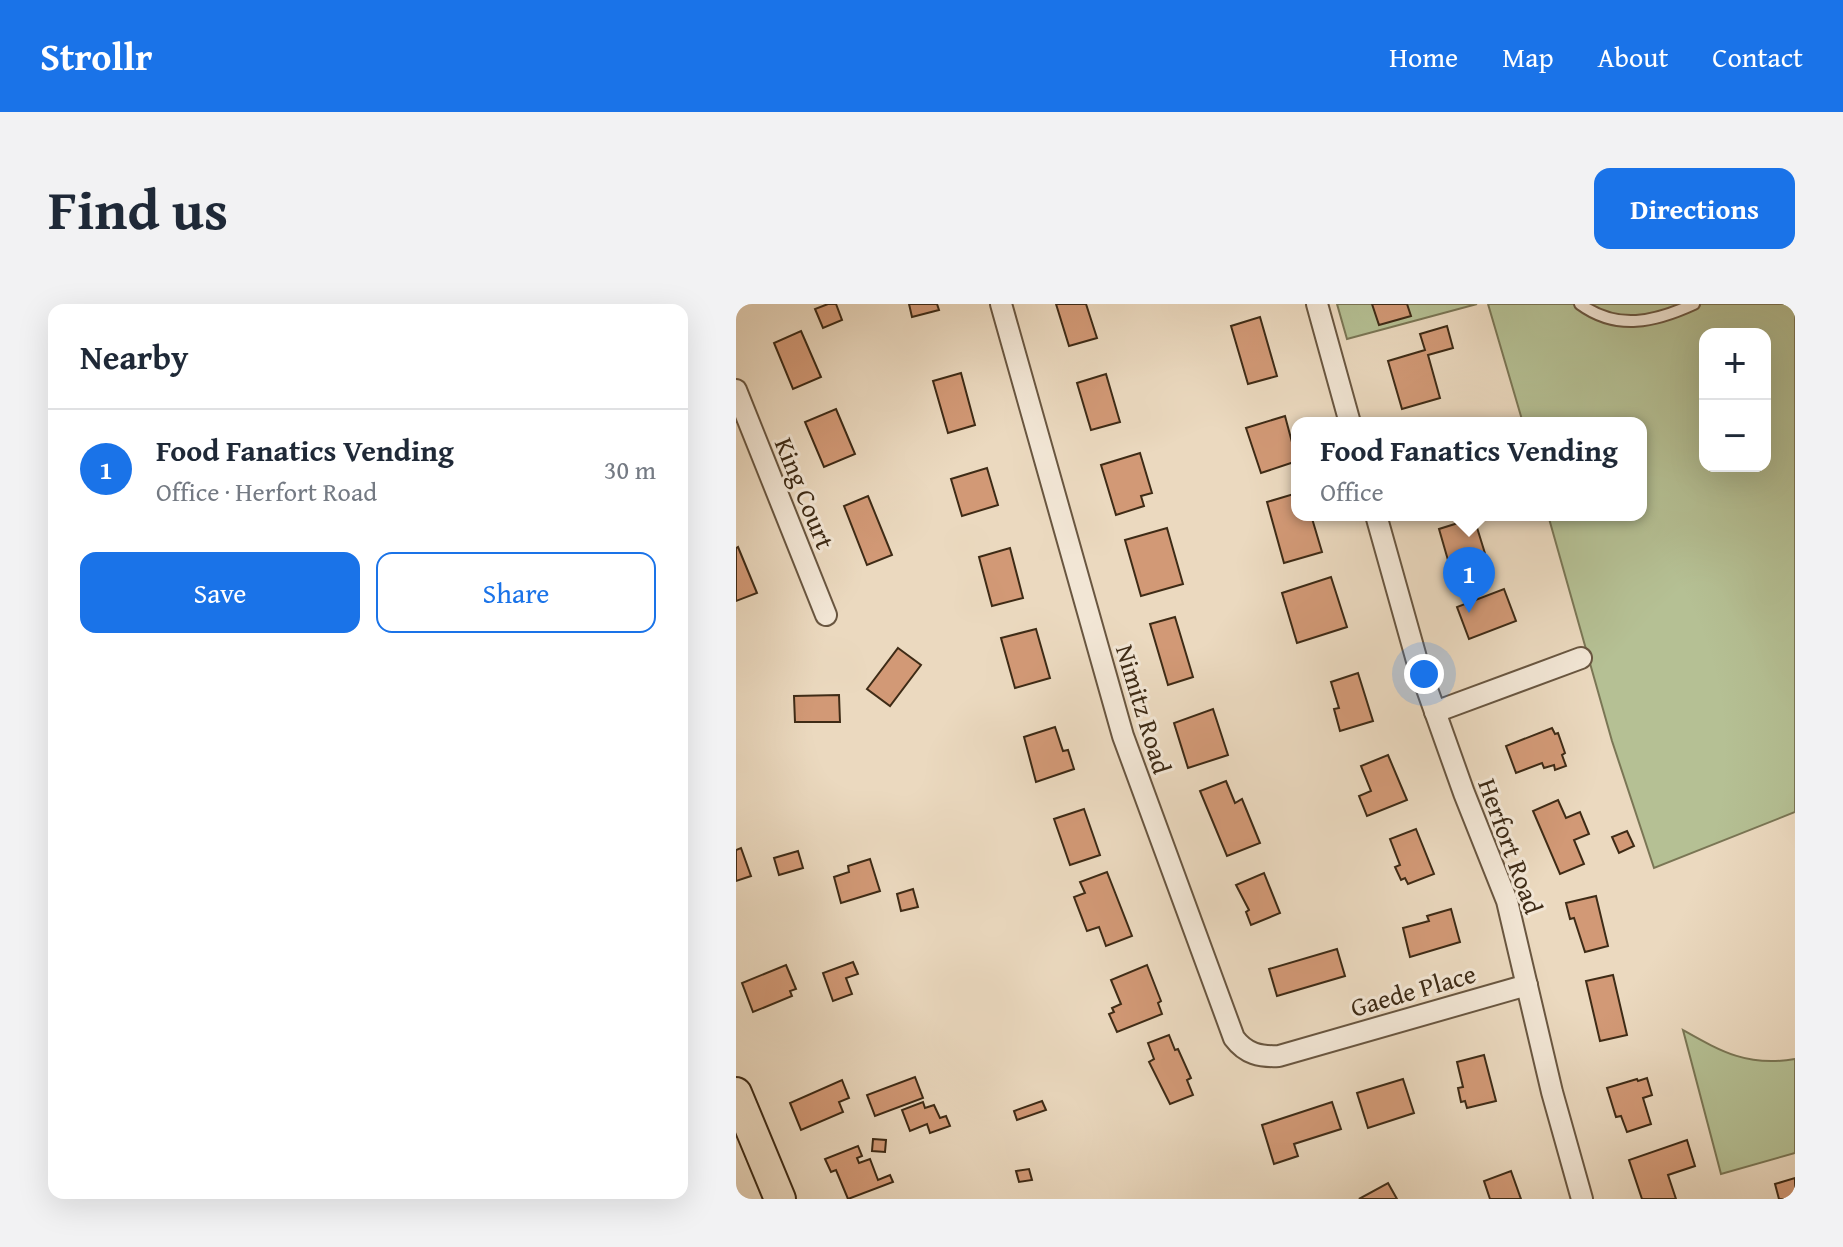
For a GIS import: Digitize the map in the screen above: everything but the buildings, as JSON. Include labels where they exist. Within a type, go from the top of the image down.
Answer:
[{"type":"main road","points":[[736,1093],[780,1199]]},
{"type":"street","name":"Nimitz Road","points":[[1001,304],[1123,736],[1234,1038],[1241,1047],[1265,1056],[1279,1056],[1313,1046]]},
{"type":"street","points":[[1317,304],[1348,417]]},
{"type":"street","name":"King Court","points":[[736,390],[826,615]]},
{"type":"street","name":"Herfort Road","points":[[1378,521],[1417,661],[1507,901],[1552,1092],[1582,1199]]},
{"type":"street","points":[[1435,712],[1581,658]]},
{"type":"street","name":"Gaede Place","points":[[1313,1046],[1527,985]]},
{"type":"lane","points":[[1580,304],[1604,318],[1625,322],[1655,318],[1694,304]]},
{"type":"green space","points":[[1337,304],[1477,304],[1347,339]]},
{"type":"green space","points":[[1488,304],[1795,304],[1795,812],[1654,868],[1612,741],[1550,521],[1647,521],[1647,417],[1521,417]]},
{"type":"green space","points":[[1683,1030],[1736,1056],[1763,1061],[1795,1059],[1795,1153],[1721,1174]]},
{"type":"place","name":"Food Fanatics Vending","points":[[1469,613]]}]
